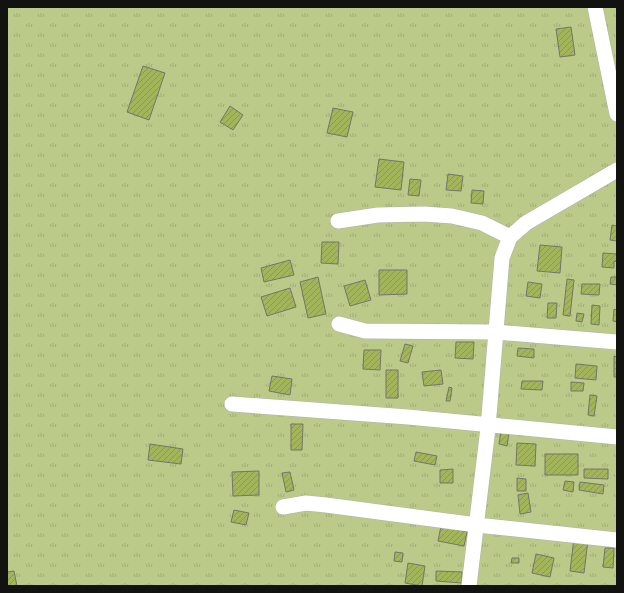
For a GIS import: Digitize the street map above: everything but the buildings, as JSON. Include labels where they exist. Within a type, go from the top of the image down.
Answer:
[{"type":"street","points":[[595,7],[617,114]]},
{"type":"street","points":[[469,586],[488,424],[502,258],[510,237],[526,223],[617,170]]},
{"type":"street","points":[[338,221],[378,215],[424,214],[452,216],[482,223],[510,237]]},
{"type":"street","points":[[339,324],[365,331],[496,332],[617,342]]},
{"type":"street","points":[[232,404],[488,424],[617,437]]},
{"type":"street","points":[[283,506],[306,503],[326,505],[477,525],[617,540]]},
{"type":"green space","points":[[7,7],[617,7],[617,586],[7,586]]}]
